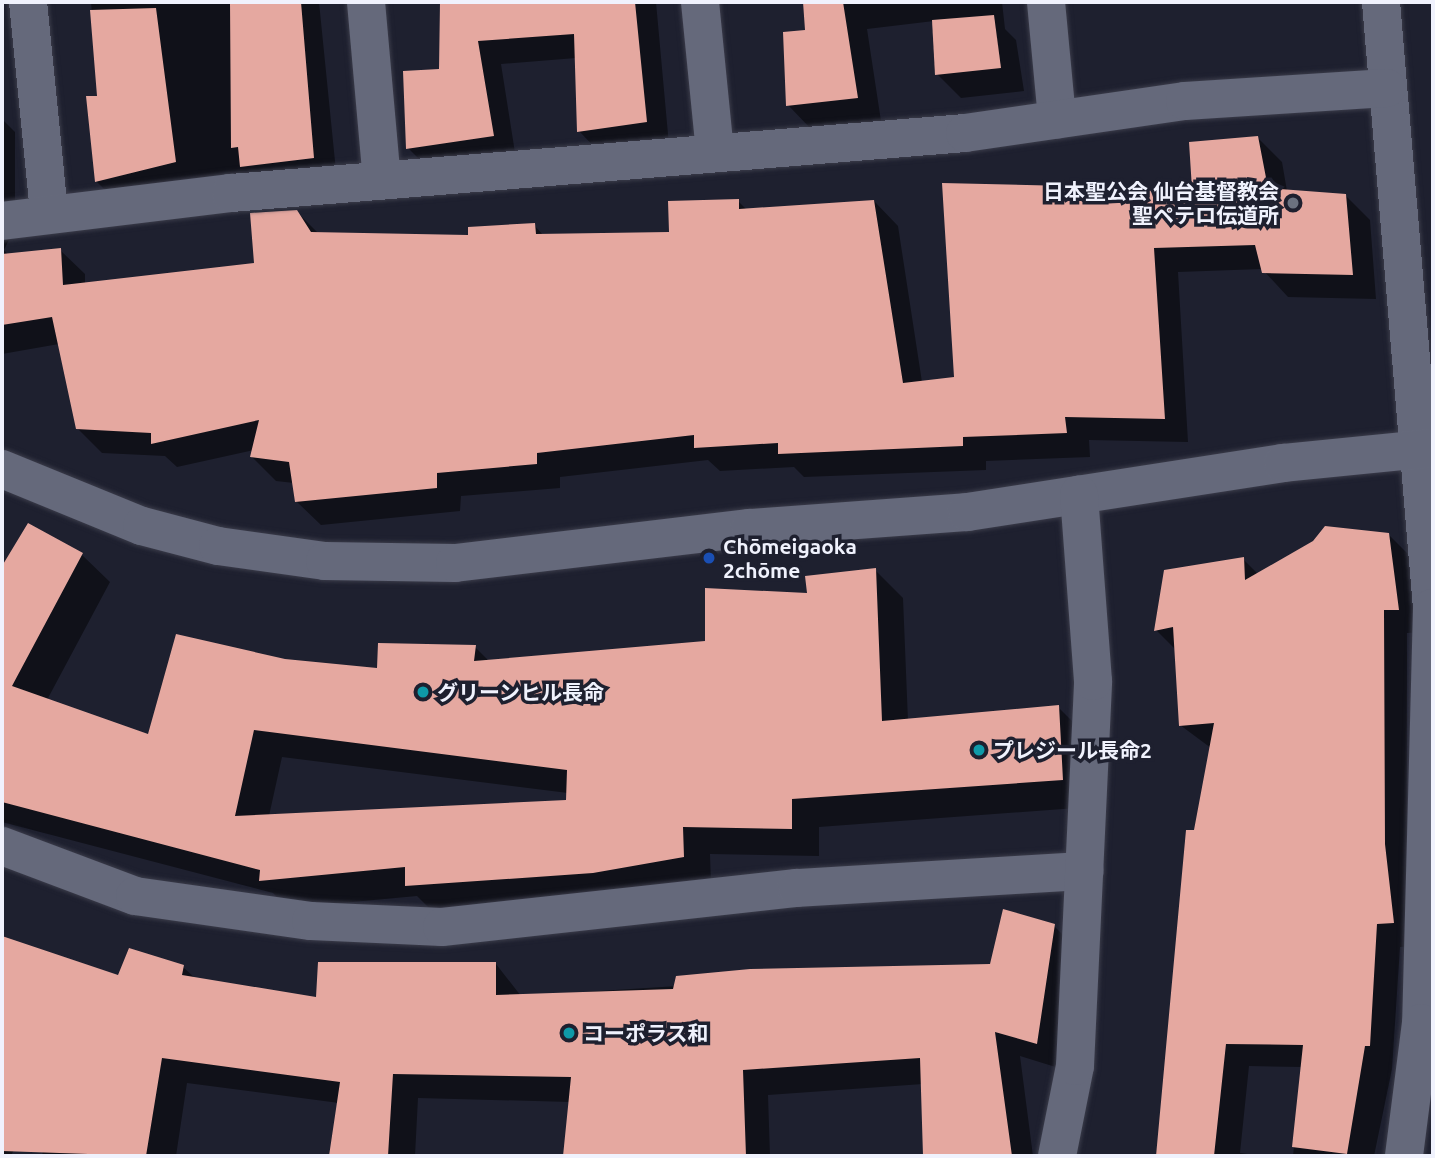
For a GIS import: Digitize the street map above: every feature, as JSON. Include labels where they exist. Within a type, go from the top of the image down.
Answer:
[{"type":"street","points":[[28,2],[49,214]]},
{"type":"street","points":[[366,2],[382,180]]},
{"type":"street","points":[[700,2],[715,152]]},
{"type":"street","points":[[1046,2],[1057,119]]},
{"type":"street","points":[[1381,2],[1387,88],[1428,448],[1432,608],[1421,1024],[1404,1156]]},
{"type":"street","points":[[2,221],[382,180],[1057,119],[1185,101],[1387,88]]},
{"type":"street","points":[[2,468],[142,526],[218,546],[338,561],[455,563],[750,528],[967,513],[1079,495],[1428,448]]},
{"type":"street","points":[[1057,1156],[1075,1066],[1093,681],[1079,495]]},
{"type":"street","points":[[2,846],[135,896],[311,921],[442,927],[797,888],[1084,871]]},
{"type":"building","points":[[230,2],[301,2],[314,158],[240,167],[238,147],[231,148]]},
{"type":"building","points":[[440,2],[635,2],[647,122],[577,132],[574,34],[478,41],[494,136],[406,149],[403,71],[439,69]]},
{"type":"building","points":[[803,2],[843,2],[858,98],[786,106],[783,32],[805,30]]},
{"type":"building","points":[[156,8],[176,162],[95,182],[86,96],[97,96],[90,10]]},
{"type":"building","points":[[994,15],[1001,68],[935,75],[932,20]]},
{"type":"building","points":[[1258,136],[1268,188],[1346,194],[1353,275],[1262,273],[1255,245],[1154,248],[1165,419],[1065,417],[1067,433],[963,437],[963,446],[778,454],[778,443],[694,448],[694,435],[537,453],[537,464],[437,473],[437,488],[295,502],[289,462],[250,457],[259,420],[151,444],[151,433],[76,429],[52,317],[2,325],[2,254],[61,248],[63,285],[254,263],[250,213],[297,210],[311,232],[468,235],[468,227],[535,223],[536,234],[669,232],[668,201],[739,199],[739,209],[874,200],[903,383],[954,377],[942,183],[1192,189],[1189,142]]},
{"type":"building","points":[[28,523],[83,553],[12,686],[148,734],[176,634],[285,659],[377,668],[378,643],[476,645],[474,661],[705,641],[705,588],[807,593],[805,576],[876,568],[882,721],[1059,705],[1063,780],[792,799],[792,829],[683,827],[684,857],[593,873],[405,886],[405,867],[259,881],[260,870],[2,802],[2,566]],"holes":[[[254,730],[567,770],[566,800],[235,816]]]},
{"type":"building","points":[[1325,526],[1389,533],[1399,610],[1384,610],[1385,844],[1394,923],[1377,924],[1370,1046],[1365,1046],[1347,1154],[1292,1147],[1303,1045],[1226,1044],[1214,1156],[1156,1156],[1186,830],[1194,830],[1214,723],[1179,726],[1173,627],[1154,631],[1164,570],[1244,557],[1245,580],[1313,541]]},
{"type":"building","points":[[1003,909],[1055,924],[1037,1044],[995,1032],[1012,1156],[923,1156],[920,1058],[743,1070],[746,1156],[563,1156],[571,1077],[393,1074],[388,1156],[329,1156],[340,1082],[162,1058],[146,1156],[2,1151],[2,936],[118,975],[129,948],[184,965],[182,975],[316,997],[318,962],[496,962],[496,995],[673,989],[676,976],[750,969],[990,964]]},
{"type":"place","name":"日本聖公会 仙台基督教会 聖ペテロ伝道所","points":[[1293,203]]},
{"type":"place","name":"Chōmeigaoka 2chōme","points":[[709,558]]},
{"type":"place","name":"グリーンヒル長命","points":[[423,692]]},
{"type":"place","name":"プレジール長命2","points":[[979,750]]},
{"type":"place","name":"コーポラス和","points":[[569,1033]]}]
